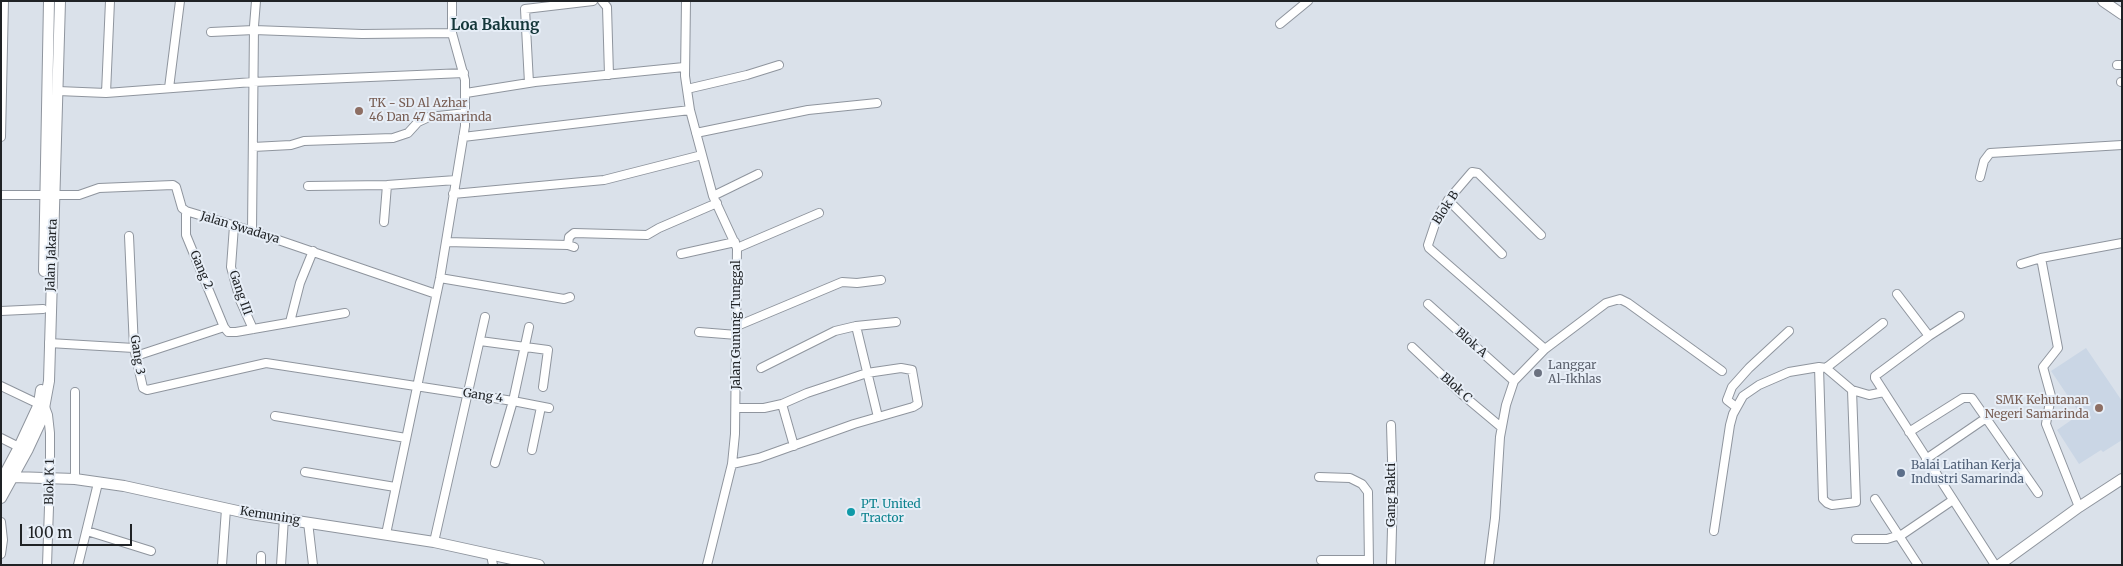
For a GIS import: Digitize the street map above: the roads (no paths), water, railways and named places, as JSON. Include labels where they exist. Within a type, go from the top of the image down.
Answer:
[{"type":"main road","name":"Jalan Jakarta","points":[[1,498],[28,449],[49,381],[49,1]]},
{"type":"main road","name":"Jalan Jakarta","points":[[1,482],[42,405],[44,309],[58,91],[60,1]]},
{"type":"main road","points":[[2103,1],[2122,14]]},
{"type":"main road","points":[[1,482],[12,477]]},
{"type":"main road","name":"Kemuning","points":[[12,477],[75,479],[124,486],[226,510],[434,542],[492,560],[539,565]]},
{"type":"main road","points":[[1999,565],[2122,478]]},
{"type":"street","points":[[1,138],[4,1]]},
{"type":"street","points":[[106,92],[110,1]]},
{"type":"street","points":[[169,88],[180,1]]},
{"type":"street","points":[[252,231],[253,82],[256,1]]},
{"type":"street","points":[[386,534],[440,278],[466,113],[464,73],[452,33],[452,1]]},
{"type":"street","points":[[529,83],[525,9],[593,1]]},
{"type":"street","points":[[602,1],[607,7],[609,74]]},
{"type":"street","name":"Jalan Gunung Tunggal","points":[[686,1],[684,67],[690,110],[715,199],[736,245],[736,408],[732,464],[707,565]]},
{"type":"street","points":[[1280,24],[1308,1]]},
{"type":"street","points":[[211,32],[254,30],[362,34],[452,33]]},
{"type":"street","points":[[687,89],[747,75],[779,64]]},
{"type":"street","points":[[466,93],[529,83],[684,67]]},
{"type":"street","points":[[58,91],[106,92],[253,82],[464,73]]},
{"type":"street","points":[[696,133],[808,110],[877,103]]},
{"type":"street","points":[[463,137],[690,110]]},
{"type":"street","points":[[253,147],[291,145],[304,141],[394,138],[408,133],[418,122],[429,117],[466,113]]},
{"type":"street","points":[[1980,177],[1984,161],[1990,153],[2122,145]]},
{"type":"street","points":[[453,194],[604,180],[702,155]]},
{"type":"street","name":"Blok B","points":[[1542,234],[1478,173],[1472,172],[1448,200],[1437,218],[1428,241],[1429,248],[1545,349]]},
{"type":"street","points":[[446,242],[571,246],[569,237],[574,233],[647,235],[758,174]]},
{"type":"street","points":[[308,186],[387,185],[456,180]]},
{"type":"street","name":"Jalan Swadaya","points":[[50,194],[79,194],[99,188],[173,185],[176,187],[182,208],[186,212],[252,231],[436,294]]},
{"type":"street","points":[[384,222],[387,185]]},
{"type":"street","points":[[1,195],[50,194]]},
{"type":"street","points":[[1448,200],[1502,254]]},
{"type":"street","name":"Gang 2","points":[[186,212],[186,235],[224,327]]},
{"type":"street","points":[[681,254],[736,245],[819,213]]},
{"type":"street","name":"Gang III","points":[[234,226],[230,267],[240,300],[253,329]]},
{"type":"street","name":"Gang 3","points":[[129,236],[135,352],[143,388],[147,390],[256,364]]},
{"type":"street","points":[[2021,264],[2041,258],[2122,243]]},
{"type":"street","points":[[290,322],[300,283],[312,251]]},
{"type":"street","points":[[2041,258],[2058,348],[2042,367],[2051,396],[2046,424],[2079,507]]},
{"type":"street","points":[[440,278],[564,299],[570,297]]},
{"type":"street","points":[[737,326],[842,282],[857,284],[881,280]]},
{"type":"street","points":[[1897,294],[1929,336]]},
{"type":"street","points":[[1489,565],[1495,518],[1501,427],[1506,405],[1514,381],[1545,349],[1606,303],[1620,299],[1628,302],[1722,371]]},
{"type":"street","name":"Blok A","points":[[1428,304],[1514,381]]},
{"type":"street","points":[[1,311],[44,309]]},
{"type":"street","points":[[49,343],[135,352],[224,327],[231,333],[345,314]]},
{"type":"street","points":[[1960,316],[1929,336],[1875,376],[1875,378],[1995,565]]},
{"type":"street","points":[[434,542],[485,318]]},
{"type":"street","points":[[761,368],[835,331],[856,326],[896,322]]},
{"type":"street","points":[[1714,531],[1730,425],[1736,407],[1743,396],[1759,385],[1789,372],[1822,367],[1883,323]]},
{"type":"street","points":[[856,326],[878,417]]},
{"type":"street","points":[[495,463],[513,400],[526,346],[528,327]]},
{"type":"street","points":[[1736,407],[1727,400],[1732,387],[1749,368],[1789,331]]},
{"type":"street","points":[[699,332],[737,335]]},
{"type":"street","points":[[480,341],[526,346],[548,351],[543,388]]},
{"type":"street","name":"Blok C","points":[[1412,347],[1501,427]]},
{"type":"street","name":"Gang 4","points":[[256,364],[266,363],[513,400],[549,408]]},
{"type":"street","points":[[1822,367],[1852,390],[1869,395],[1884,392]]},
{"type":"street","points":[[1822,367],[1823,499],[1832,505],[1856,502],[1852,390]]},
{"type":"street","points":[[732,464],[753,460],[918,404],[912,370],[908,368],[890,368],[867,373],[782,404],[764,408],[736,408]]},
{"type":"street","points":[[1,386],[42,405]]},
{"type":"street","points":[[75,479],[76,392]]},
{"type":"street","points":[[1909,432],[1968,396],[1974,400],[2038,493]]},
{"type":"street","points":[[782,404],[794,446]]},
{"type":"street","name":"Blok K 1","points":[[42,405],[50,433],[47,565]]},
{"type":"street","points":[[532,450],[540,406]]},
{"type":"street","points":[[275,416],[406,438]]},
{"type":"street","points":[[1926,458],[1986,418]]},
{"type":"street","name":"Gang Bakti","points":[[1391,425],[1393,492],[1391,565]]},
{"type":"street","points":[[1,438],[19,448]]},
{"type":"street","points":[[305,472],[395,487]]},
{"type":"street","points":[[1319,477],[1350,478],[1362,484],[1368,492],[1368,562],[1322,560]]},
{"type":"street","points":[[78,565],[88,531],[98,483]]},
{"type":"street","points":[[1875,499],[1918,565]]},
{"type":"street","points":[[1856,539],[1887,539],[1898,535],[1953,500]]},
{"type":"street","points":[[222,565],[226,510]]},
{"type":"street","points":[[281,565],[284,518]]},
{"type":"street","points":[[1,522],[3,540],[1,554]]},
{"type":"street","points":[[308,522],[312,565]]},
{"type":"street","points":[[88,531],[151,551]]},
{"type":"street","points":[[261,556],[261,565]]},
{"type":"place","name":"TK - SD Al Azhar 46 Dan 47 Samarinda","points":[[359,111]]},
{"type":"place","name":"Langgar Al-Ikhlas","points":[[1538,373]]},
{"type":"place","name":"SMK Kehutanan Negeri Samarinda","points":[[2099,408]]},
{"type":"place","name":"Balai Latihan Kerja Industri Samarinda","points":[[1901,473]]},
{"type":"place","name":"PT. United Tractor","points":[[851,512]]},
{"type":"district","name":"Loa Bakung","points":[[495,26]]}]
